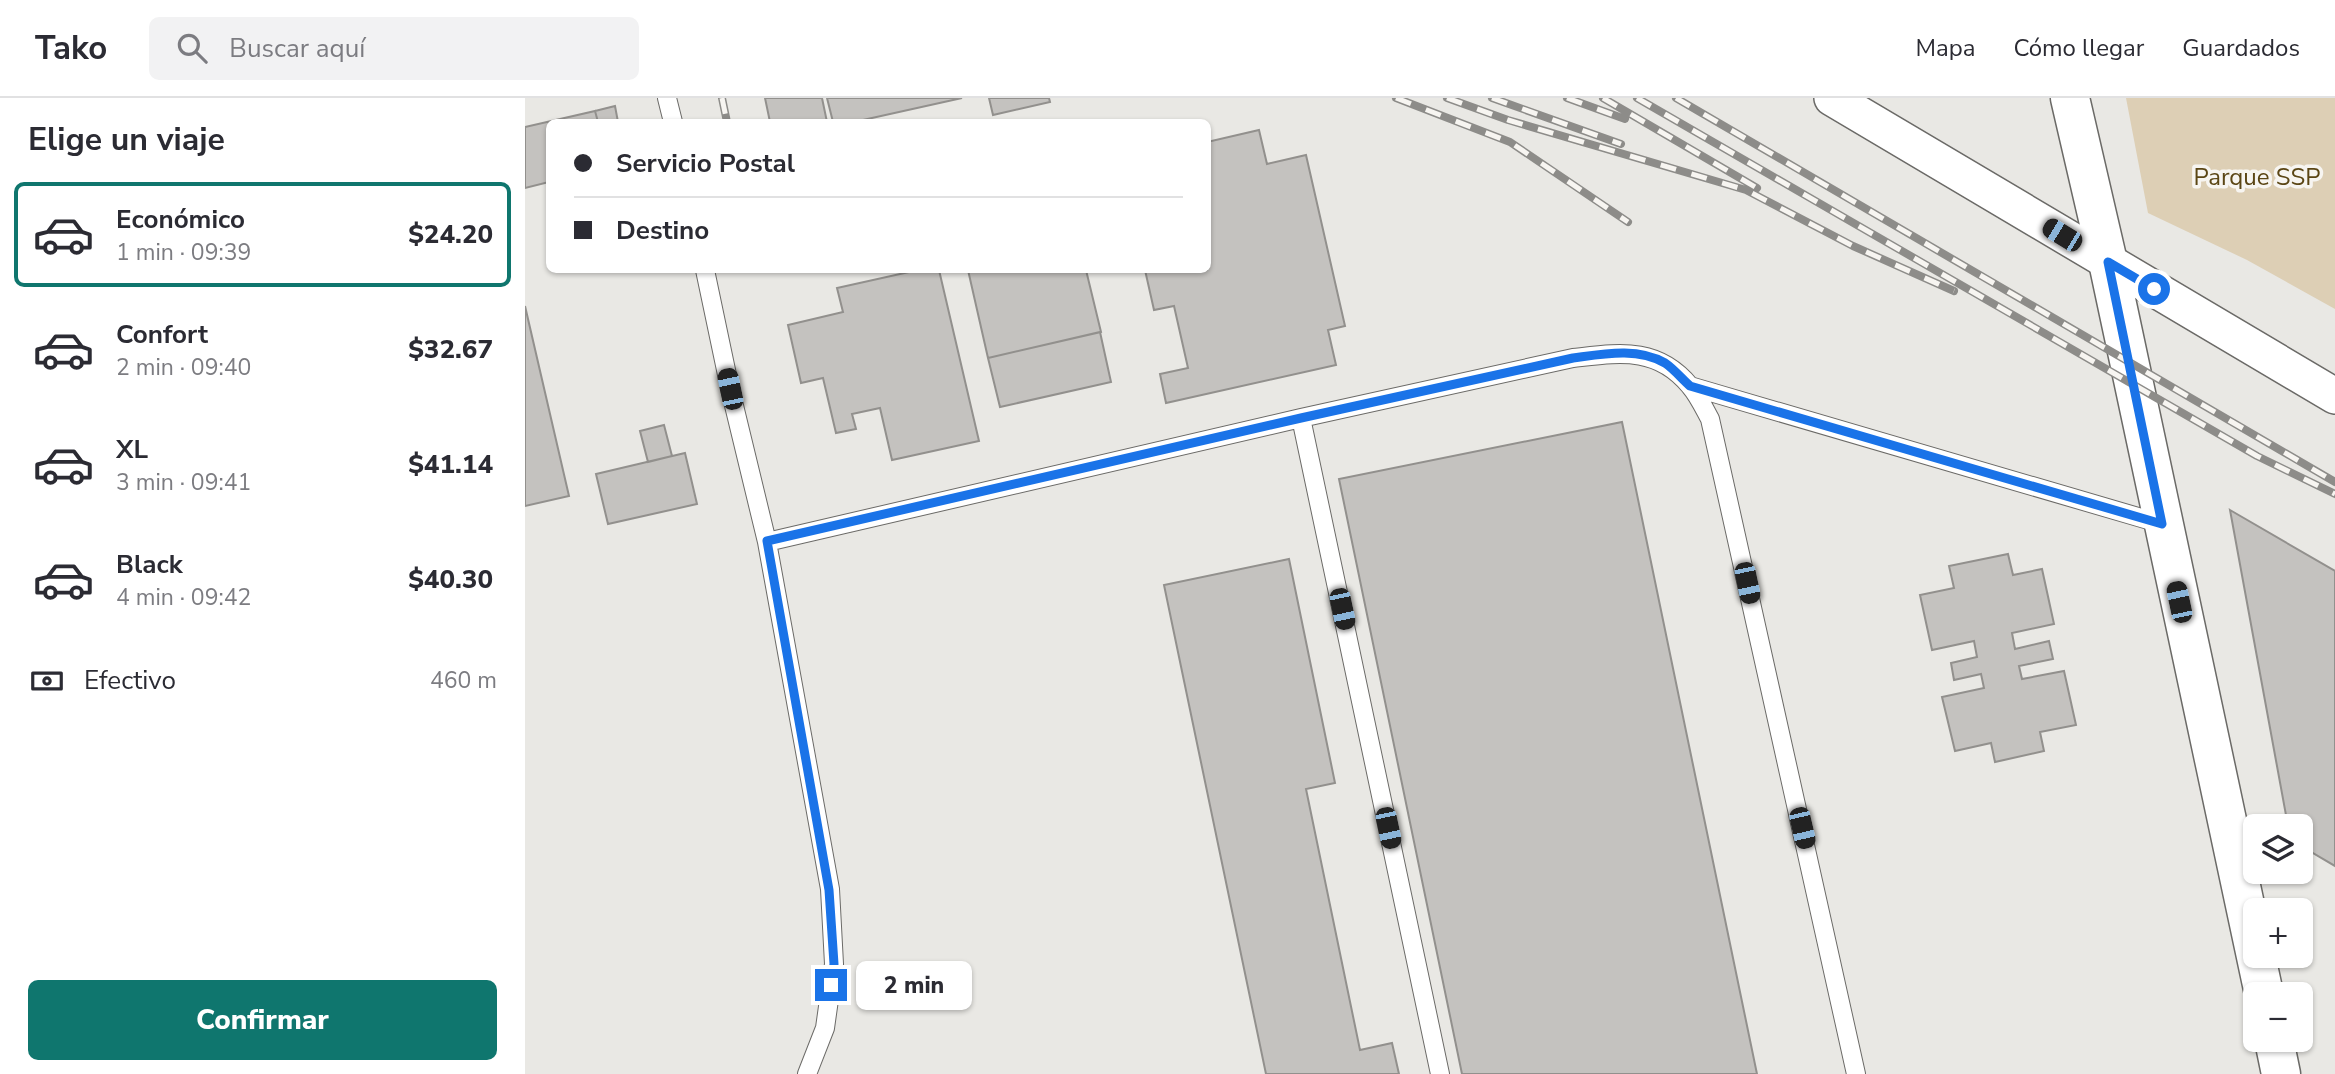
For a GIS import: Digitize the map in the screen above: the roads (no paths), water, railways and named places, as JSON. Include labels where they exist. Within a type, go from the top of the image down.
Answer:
[{"type":"street","points":[[1832,98],[2335,396]]},
{"type":"street","points":[[2070,98],[2108,262],[2261,982]]},
{"type":"street","points":[[2276,1052],[2281,1074]]},
{"type":"lane","points":[[667,98],[672,119]]},
{"type":"lane","points":[[706,273],[730,389],[767,541],[829,890],[834,964],[825,1028],[807,1074]]},
{"type":"lane","points":[[767,541],[1573,358],[1616,353],[1641,354],[1666,364],[1690,386],[1710,419],[1856,1074]]},
{"type":"lane","points":[[1690,386],[2162,524]]},
{"type":"lane","points":[[1301,418],[1440,1074]]},
{"type":"railway","points":[[722,98],[726,119]]},
{"type":"railway","points":[[1396,98],[1510,142],[1628,222]]},
{"type":"railway","points":[[1447,98],[1508,120],[1746,190],[1853,246],[1954,291]]},
{"type":"railway","points":[[1492,98],[1621,144]]},
{"type":"railway","points":[[1567,98],[1625,119]]},
{"type":"railway","points":[[1603,98],[1757,188]]},
{"type":"railway","points":[[1637,98],[2257,456],[2335,494]]},
{"type":"railway","points":[[1676,98],[2335,482]]},
{"type":"park label","name":"Parque SSP","points":[[2257,177]]}]
